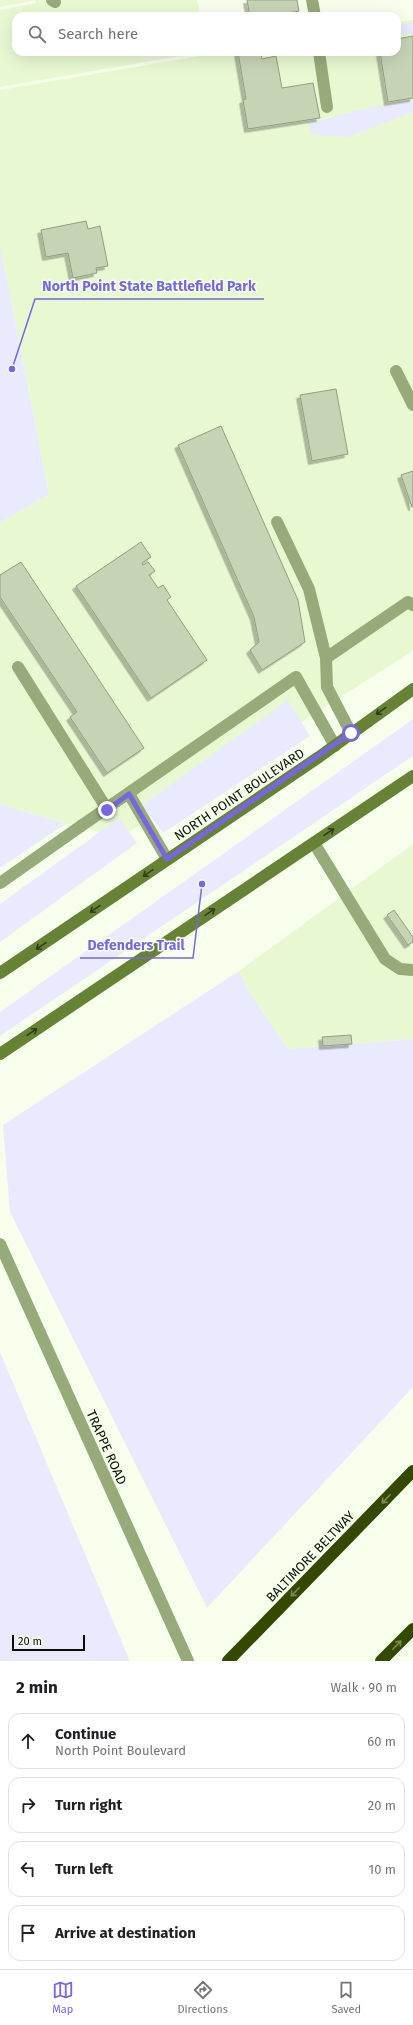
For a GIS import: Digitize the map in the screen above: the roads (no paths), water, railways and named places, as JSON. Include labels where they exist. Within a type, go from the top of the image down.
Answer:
[{"type":"highway","name":"BALTIMORE BELTWAY","points":[[228,1661],[413,1471]]},
{"type":"highway","points":[[381,1661],[413,1628]]},
{"type":"main road","name":"NORTH POINT BOULEVARD","points":[[0,973],[335,746],[413,688]]},
{"type":"main road","points":[[0,1054],[413,776]]},
{"type":"street","points":[[312,0],[314,12]]},
{"type":"street","points":[[321,56],[327,107]]},
{"type":"street","points":[[396,371],[413,405]]},
{"type":"street","points":[[277,522],[309,589],[326,658],[327,687],[351,733]]},
{"type":"street","points":[[326,658],[408,602],[413,605]]},
{"type":"street","points":[[18,667],[107,810]]},
{"type":"street","points":[[0,883],[81,826],[107,810],[296,677],[335,746]]},
{"type":"street","points":[[129,794],[167,859]]},
{"type":"street","points":[[314,843],[385,959],[400,969],[413,970]]},
{"type":"street","name":"TRAPPE ROAD","points":[[0,1244],[188,1661]]},
{"type":"place","name":"North Point State Battlefield Park","points":[[12,369]]},
{"type":"place","name":"Defenders Trail","points":[[202,884]]}]
